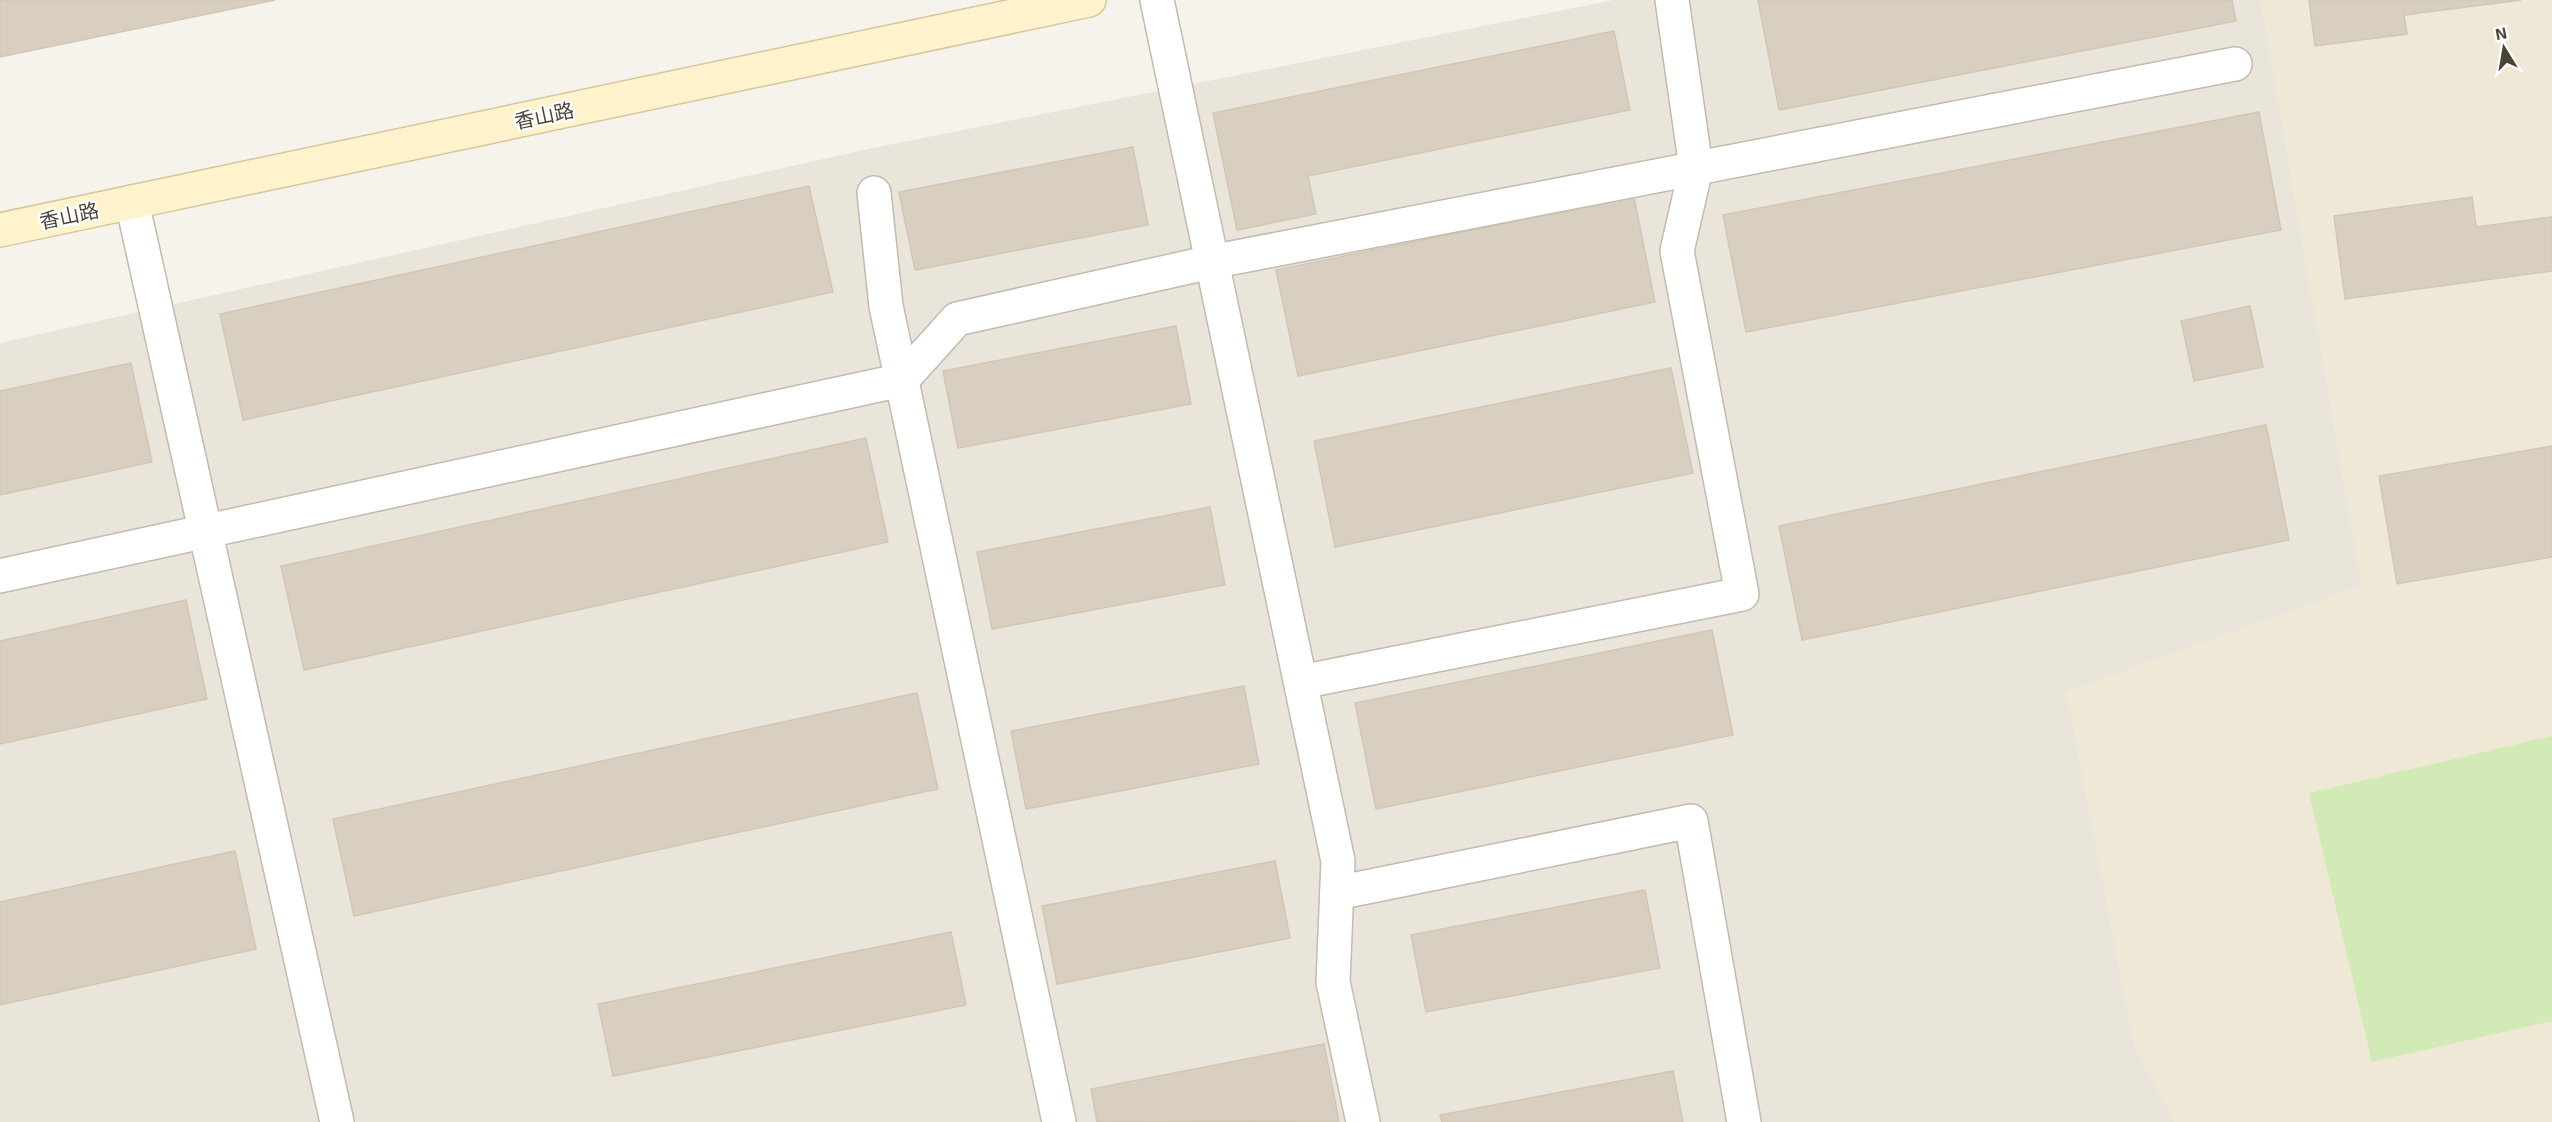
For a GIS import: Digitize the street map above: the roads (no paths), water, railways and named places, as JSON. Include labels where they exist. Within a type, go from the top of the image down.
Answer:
[{"type":"street","name":"香山路","points":[[0,230],[1089,0]]},
{"type":"street","points":[[1157,0],[1338,861],[1333,982],[1364,1122]]},
{"type":"street","points":[[1300,682],[1742,594],[1677,251],[1696,168],[1672,0]]},
{"type":"street","points":[[0,576],[902,380],[957,319],[1211,262],[2235,64]]},
{"type":"street","points":[[874,193],[886,306],[1059,1122]]},
{"type":"street","points":[[132,202],[337,1122]]},
{"type":"street","points":[[1337,893],[1691,821],[1744,1122]]}]
